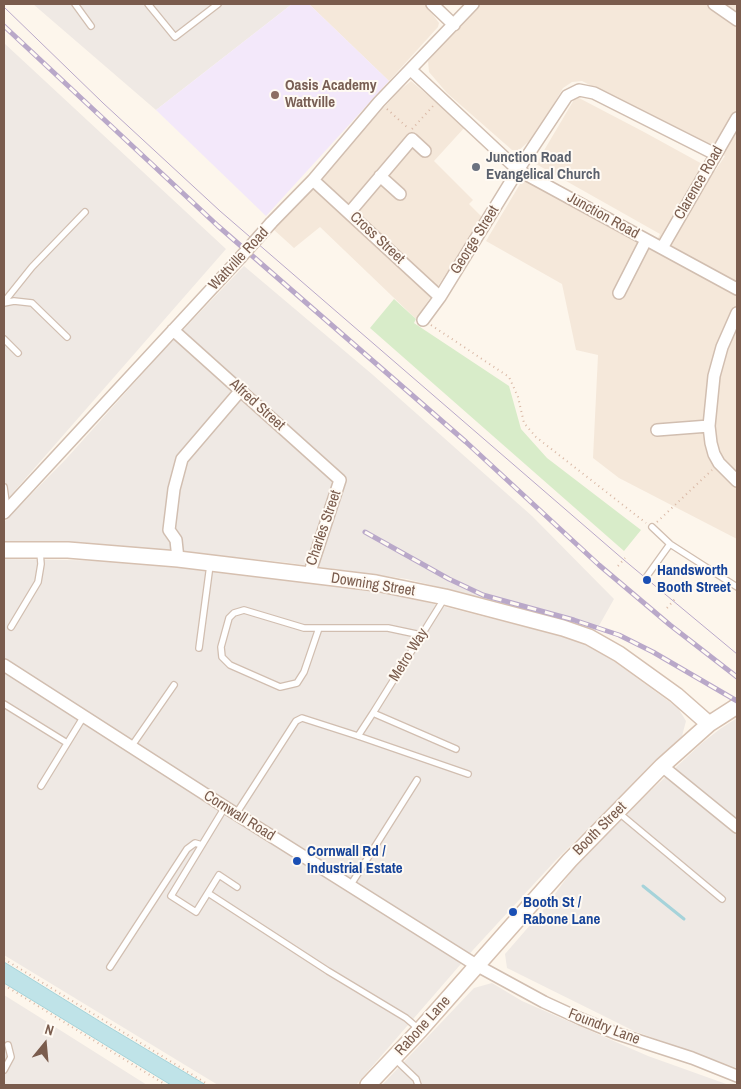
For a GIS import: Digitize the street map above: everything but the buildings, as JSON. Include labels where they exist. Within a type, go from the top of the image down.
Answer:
[{"type":"street","points":[[432,4],[454,25]]},
{"type":"street","name":"Wattville Road","points":[[6,511],[271,223],[313,180],[379,102],[473,4]]},
{"type":"street","points":[[714,4],[737,20]]},
{"type":"street","name":"Junction Road","points":[[411,70],[518,170],[737,289]]},
{"type":"street","name":"George Street","points":[[423,320],[440,297],[518,170],[567,96],[579,90],[594,93],[715,154]]},
{"type":"street","name":"Clarence Road","points":[[662,248],[737,118]]},
{"type":"street","points":[[350,212],[412,138],[425,151]]},
{"type":"street","points":[[380,176],[400,194]]},
{"type":"street","name":"Cross Street","points":[[313,180],[350,212],[440,297]]},
{"type":"street","points":[[619,293],[646,240]]},
{"type":"street","points":[[737,313],[722,347],[714,376],[709,426],[711,443],[719,463],[737,480]]},
{"type":"street","name":"Alfred Street","points":[[173,330],[340,480]]},
{"type":"street","points":[[178,559],[176,540],[169,530],[174,489],[182,459],[241,390]]},
{"type":"street","points":[[657,430],[709,426]]},
{"type":"street","name":"Charles Street","points":[[309,575],[340,480]]},
{"type":"street","name":"Downing Street","points":[[4,550],[68,550],[178,559],[376,583],[445,597],[502,616],[563,628],[596,640],[662,685],[709,724]]},
{"type":"street","name":"Cornwall Road","points":[[4,664],[225,807],[476,965]]},
{"type":"street","name":"Booth Street","points":[[476,965],[570,860],[662,766],[709,724],[737,706]]},
{"type":"street","points":[[662,766],[737,827]]},
{"type":"street","name":"Rabone Lane","points":[[368,1085],[420,1030],[476,965]]},
{"type":"street","name":"Foundry Lane","points":[[476,965],[544,1002],[581,1019],[737,1076]]},
{"type":"lane","points":[[75,4],[91,26]]},
{"type":"lane","points":[[148,4],[175,37],[218,4]]},
{"type":"lane","points":[[4,302],[32,267],[85,212]]},
{"type":"lane","points":[[4,302],[32,303],[67,338]]},
{"type":"lane","points":[[4,339],[18,353]]},
{"type":"lane","points":[[4,487],[6,511]]},
{"type":"lane","points":[[652,527],[670,544],[737,587]]},
{"type":"lane","points":[[647,576],[670,544]]},
{"type":"lane","points":[[12,627],[38,582],[41,564],[40,550]]},
{"type":"lane","points":[[199,648],[210,563]]},
{"type":"lane","name":"Metro Way","points":[[358,736],[445,597]]},
{"type":"lane","points":[[319,628],[304,672],[297,683],[280,686],[230,665],[222,658],[221,647],[229,618],[234,613],[244,610],[304,628],[319,628],[388,628],[421,635]]},
{"type":"lane","points":[[131,747],[174,685]]},
{"type":"lane","points":[[4,704],[67,743]]},
{"type":"lane","points":[[373,713],[456,750]]},
{"type":"lane","points":[[41,786],[84,716]]},
{"type":"lane","points":[[236,814],[296,720],[302,718],[468,774]]},
{"type":"lane","points":[[350,886],[417,780]]},
{"type":"lane","points":[[225,807],[171,896],[196,912],[219,875],[237,887]]},
{"type":"lane","points":[[617,812],[722,899]]},
{"type":"lane","points":[[110,967],[187,849],[195,843],[202,845]]},
{"type":"lane","points":[[208,893],[328,971],[406,1018],[420,1030]]},
{"type":"lane","points":[[4,1070],[11,1057],[8,1045]]},
{"type":"lane","points":[[394,1058],[416,1079],[418,1085]]},
{"type":"path","points":[[379,102],[411,130],[440,98]]},
{"type":"path","points":[[423,320],[509,377],[518,397],[524,422],[536,437],[652,527],[719,463]]},
{"type":"path","points":[[618,566],[626,558]]},
{"type":"path","points":[[667,608],[674,599]]},
{"type":"path","points":[[4,959],[209,1085]]},
{"type":"path","points":[[4,985],[166,1085]]},
{"type":"shaded area","points":[[33,4],[292,4],[156,110]]},
{"type":"shaded area","name":"Oasis Academy Wattville","points":[[292,4],[309,4],[389,81],[266,216],[156,110]]},
{"type":"shaded area","points":[[309,4],[425,4],[439,23],[438,27],[389,81]]},
{"type":"shaded area","points":[[478,4],[737,4],[737,539],[619,478],[593,458],[598,355],[576,350],[562,284],[486,241],[523,179],[653,248],[660,234],[536,164],[575,98],[579,98],[715,171],[725,156],[582,81],[572,82],[563,88],[535,136],[519,150],[512,150],[447,93],[429,72],[428,61]]},
{"type":"shaded area","points":[[4,43],[226,249],[4,503]]},
{"type":"shaded area","points":[[411,81],[465,127],[434,161],[473,200],[469,204],[482,217],[416,319],[320,227],[294,248],[273,229],[399,91]]},
{"type":"shaded area","points":[[244,266],[373,375],[532,516],[614,599],[596,631],[494,601],[407,579],[282,562],[193,553],[4,542],[4,522],[66,459],[162,352]]},
{"type":"shaded area","points":[[4,559],[125,561],[364,589],[402,596],[589,643],[678,708],[686,721],[682,736],[556,860],[473,950],[356,1085],[218,1085],[4,955]]},
{"type":"shaded area","points":[[737,718],[737,1068],[634,1031],[507,968],[505,954],[544,909],[576,865],[631,809],[702,743]]},
{"type":"shaded area","points":[[492,983],[522,1001],[648,1056],[729,1085],[382,1085],[474,988]]},
{"type":"shaded area","points":[[4,995],[52,1025],[147,1085],[4,1085]]},
{"type":"green space","points":[[394,299],[416,319],[414,323],[509,386],[521,429],[547,458],[641,530],[624,551],[370,328]]},
{"type":"water","points":[[4,962],[206,1085],[171,1085],[4,983]]},
{"type":"waterway","points":[[643,886],[684,919]]},
{"type":"tram line","points":[[4,7],[103,103],[220,211],[624,560],[737,654]]},
{"type":"railway","points":[[4,26],[218,226],[466,442],[599,565],[670,625],[737,677]]},
{"type":"railway","points":[[365,532],[449,579],[483,595],[574,620],[619,635],[653,652],[737,701]]},
{"type":"place","name":"Oasis Academy Wattville","points":[[275,95]]},
{"type":"place","name":"Junction Road Evangelical Church","points":[[476,167]]},
{"type":"place","name":"Handsworth Booth Street","points":[[647,580]]},
{"type":"place","name":"Cornwall Rd / Industrial Estate","points":[[297,861]]},
{"type":"place","name":"Booth St / Rabone Lane","points":[[513,912]]}]
